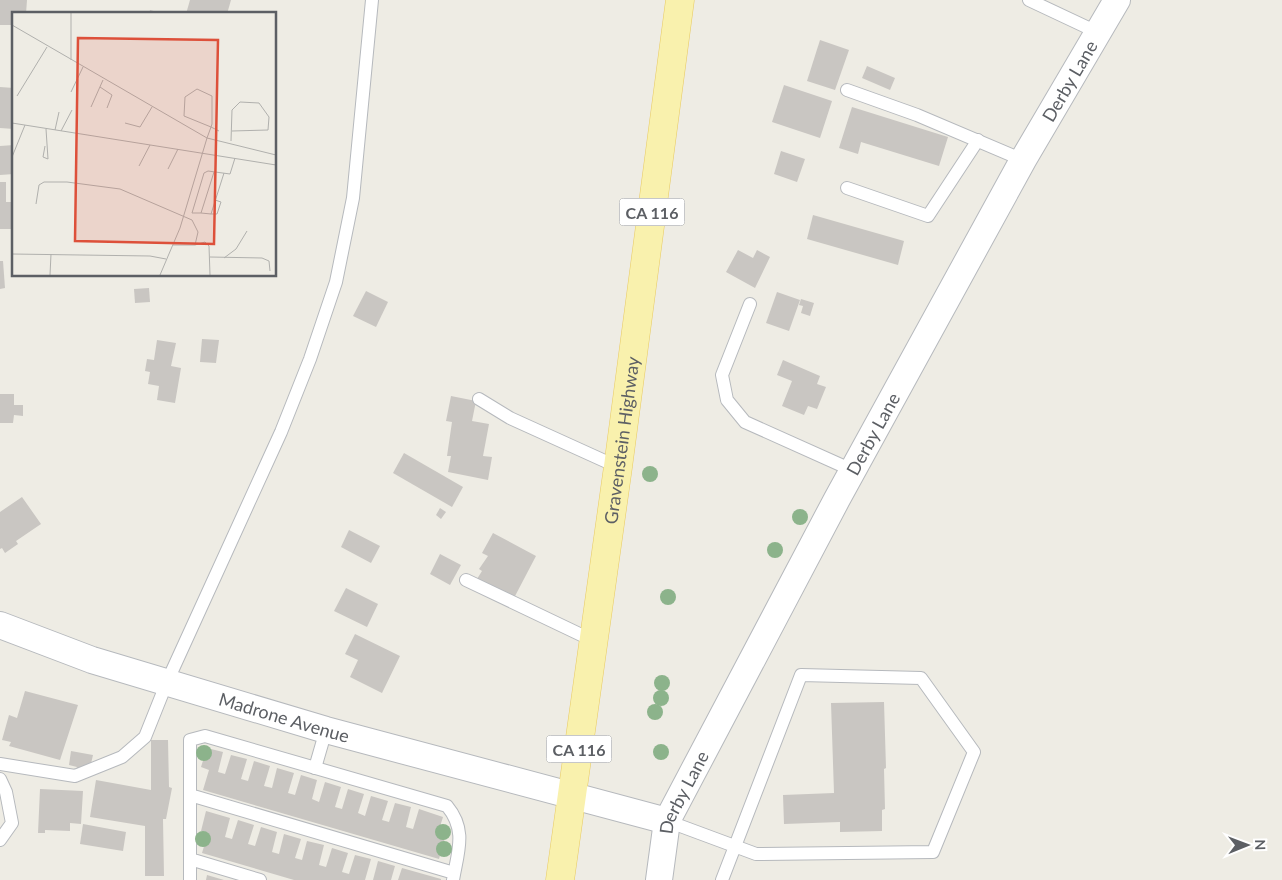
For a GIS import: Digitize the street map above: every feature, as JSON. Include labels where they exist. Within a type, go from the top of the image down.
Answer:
[{"type":"main road","name":"Gravenstein Highway","points":[[560,880],[618,467],[680,0]]},
{"type":"street","name":"Derby Lane","points":[[659,880],[667,821],[852,470],[1023,160],[1117,0]]},
{"type":"street","name":"Madrone Avenue","points":[[0,625],[92,660],[326,730],[572,794],[667,821]]},
{"type":"lane","points":[[0,764],[75,776],[122,757],[145,737],[167,682],[281,432],[310,359],[336,282],[353,198],[372,0]]},
{"type":"lane","points":[[1029,0],[1097,32]]},
{"type":"lane","points":[[847,90],[918,115],[1023,160]]},
{"type":"lane","points":[[847,188],[928,216],[978,140]]},
{"type":"lane","points":[[750,304],[722,375],[727,400],[745,422],[852,470]]},
{"type":"lane","points":[[479,399],[510,418],[618,467]]},
{"type":"lane","points":[[466,580],[594,641]]},
{"type":"lane","points":[[667,821],[735,847],[756,854],[933,852],[974,752],[921,678],[801,675],[735,847],[722,880]]},
{"type":"lane","points":[[315,768],[326,730]]},
{"type":"lane","points":[[190,795],[454,876],[460,835],[457,818],[446,806],[205,736],[190,740],[190,795],[190,880]]},
{"type":"lane","points":[[0,779],[6,792],[12,823],[0,840]]},
{"type":"lane","points":[[190,860],[260,880]]},
{"type":"building","points":[[0,0],[27,0],[26,12],[12,12],[12,25],[0,25]]},
{"type":"building","points":[[190,0],[231,0],[228,12],[187,12]]},
{"type":"building","points":[[820,40],[849,50],[835,90],[807,81]]},
{"type":"building","points":[[867,66],[895,78],[890,90],[862,78]]},
{"type":"building","points":[[784,85],[832,101],[820,138],[772,122]]},
{"type":"building","points":[[0,87],[12,88],[12,129],[0,128]]},
{"type":"building","points":[[852,107],[948,137],[939,166],[861,142],[858,154],[839,148]]},
{"type":"building","points":[[12,145],[12,174],[0,175],[0,146]]},
{"type":"building","points":[[781,151],[805,159],[797,182],[774,174]]},
{"type":"building","points":[[0,182],[6,182],[6,202],[12,202],[12,229],[0,229]]},
{"type":"building","points":[[813,215],[904,241],[898,265],[807,239]]},
{"type":"building","points":[[738,250],[753,258],[757,250],[770,257],[755,288],[726,272]]},
{"type":"building","points":[[0,261],[3,261],[5,288],[0,289]]},
{"type":"building","points":[[149,288],[150,302],[135,303],[134,289]]},
{"type":"building","points":[[366,291],[388,302],[376,327],[353,316]]},
{"type":"building","points":[[777,292],[800,300],[789,331],[766,323]]},
{"type":"building","points":[[801,299],[814,303],[810,316],[801,313],[803,306],[799,305]]},
{"type":"building","points":[[202,339],[219,340],[216,363],[200,362]]},
{"type":"building","points":[[157,340],[176,343],[171,366],[181,368],[175,403],[157,400],[159,386],[148,384],[150,372],[145,371],[147,359],[154,360]]},
{"type":"building","points":[[783,360],[820,376],[817,384],[826,387],[817,409],[808,406],[804,415],[782,406],[792,381],[777,375]]},
{"type":"building","points":[[0,394],[14,394],[14,405],[23,405],[23,416],[14,415],[13,423],[0,423]]},
{"type":"building","points":[[451,396],[476,401],[472,421],[489,424],[483,456],[492,457],[488,480],[448,472],[451,456],[447,456],[452,422],[446,421]]},
{"type":"building","points":[[404,453],[463,487],[452,507],[393,473]]},
{"type":"building","points":[[22,497],[41,524],[16,541],[18,544],[5,553],[2,548],[0,549],[0,512]]},
{"type":"building","points":[[440,508],[446,512],[441,519],[436,515]]},
{"type":"building","points":[[349,530],[380,546],[371,563],[341,547]]},
{"type":"building","points":[[493,533],[536,556],[514,598],[477,579],[482,571],[479,569],[488,556],[482,553]]},
{"type":"building","points":[[440,554],[461,565],[450,585],[430,574]]},
{"type":"building","points":[[346,588],[378,604],[367,627],[334,611]]},
{"type":"building","points":[[355,634],[400,656],[382,693],[350,677],[358,660],[345,654]]},
{"type":"building","points":[[25,691],[78,705],[60,760],[9,746],[11,742],[2,740],[9,715],[17,718]]},
{"type":"building","points":[[884,702],[886,768],[884,769],[885,809],[882,810],[882,831],[840,832],[840,822],[784,824],[783,795],[834,793],[831,703]]},
{"type":"building","points":[[151,740],[168,740],[169,787],[172,788],[166,819],[163,819],[164,876],[145,876],[145,826],[90,817],[96,780],[151,790]]},
{"type":"building","points":[[207,748],[223,752],[218,772],[225,774],[231,755],[247,759],[241,779],[248,781],[254,761],[270,766],[264,786],[272,788],[277,768],[294,773],[288,793],[295,795],[301,775],[317,780],[312,799],[319,802],[325,782],[341,787],[335,807],[342,809],[348,789],[364,794],[358,813],[365,816],[371,796],[388,801],[382,820],[389,822],[395,803],[411,807],[406,827],[413,829],[419,809],[443,817],[437,836],[445,838],[439,859],[203,790],[209,770],[201,767]]},
{"type":"building","points":[[71,751],[93,755],[90,768],[76,769],[77,767],[69,765]]},
{"type":"building","points":[[40,789],[83,791],[81,824],[70,823],[70,831],[45,830],[45,833],[38,833]]},
{"type":"building","points":[[206,811],[230,818],[225,837],[232,839],[238,820],[254,825],[248,844],[255,846],[261,827],[277,832],[272,852],[279,854],[284,834],[301,839],[295,858],[302,860],[307,841],[324,845],[319,865],[326,867],[332,848],[348,853],[342,872],[349,874],[355,855],[371,859],[365,880],[294,880],[202,853],[208,833],[201,831]]},
{"type":"building","points":[[83,824],[126,832],[123,851],[80,844]]},
{"type":"building","points":[[378,861],[395,866],[391,880],[373,880]]},
{"type":"building","points":[[402,868],[441,879],[441,880],[398,880]]},
{"type":"building","points":[[207,875],[224,880],[206,880]]}]
